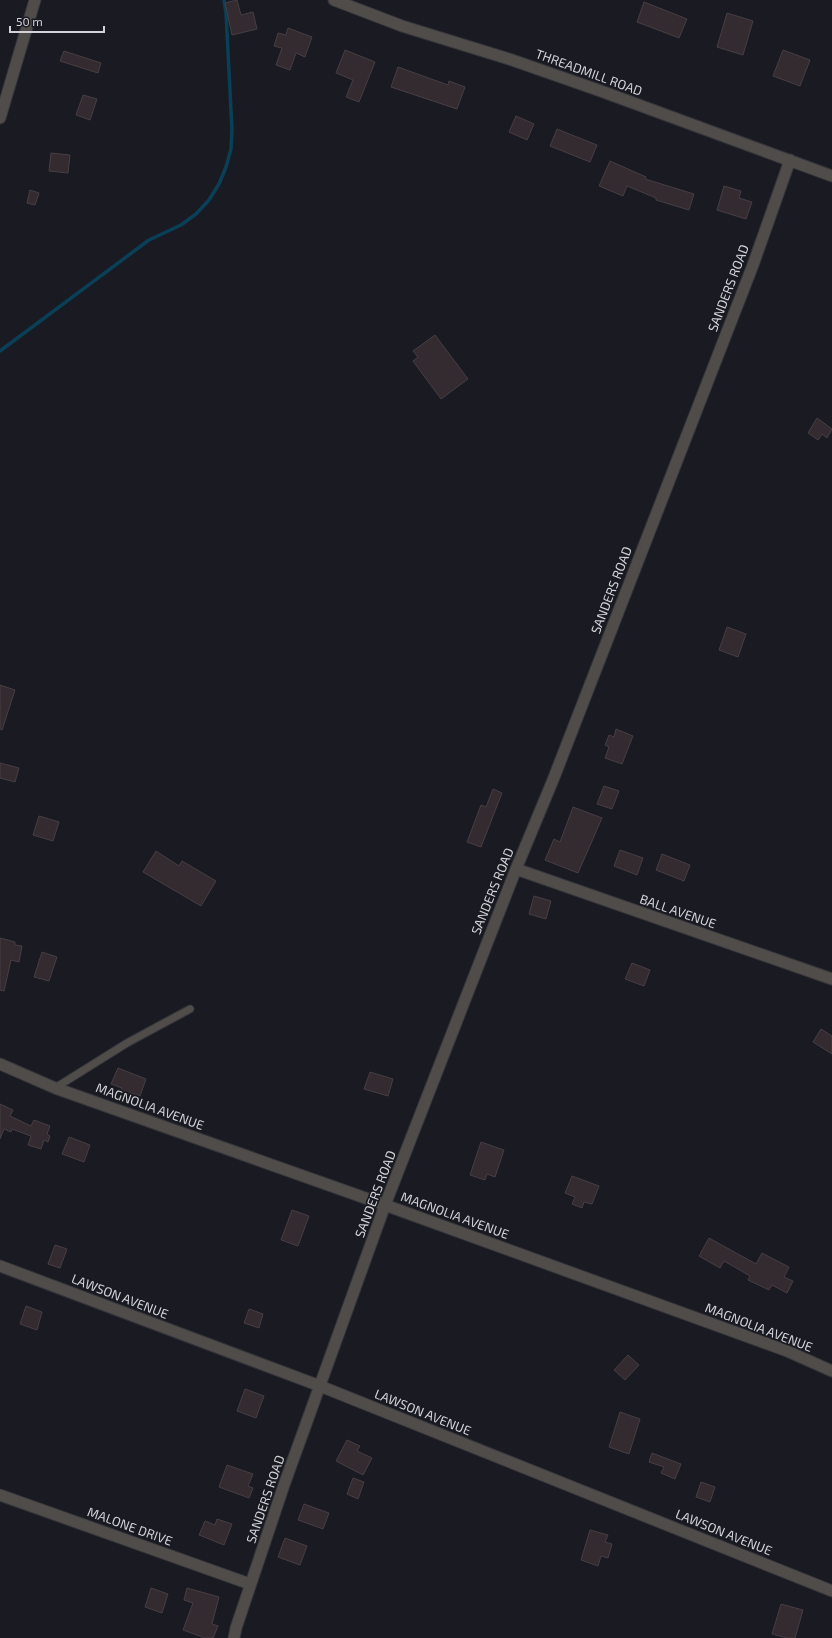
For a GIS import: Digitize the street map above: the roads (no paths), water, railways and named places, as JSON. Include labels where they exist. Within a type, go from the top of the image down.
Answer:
[{"type":"street","points":[[0,118],[35,0]]},
{"type":"street","name":"THREADMILL ROAD","points":[[334,0],[402,26],[509,59],[832,176]]},
{"type":"street","name":"SANDERS ROAD","points":[[234,1638],[250,1584],[385,1204],[516,869],[553,780],[753,265],[790,160]]},
{"type":"street","name":"BALL AVENUE","points":[[516,869],[832,979]]},
{"type":"street","name":"MAGNOLIA AVENUE","points":[[0,1064],[55,1088],[385,1204],[787,1351],[832,1371]]},
{"type":"street","name":"LAWSON AVENUE","points":[[0,1266],[320,1386],[832,1591]]},
{"type":"street","name":"MALONE DRIVE","points":[[0,1495],[250,1584]]},
{"type":"lane","points":[[55,1088],[128,1043],[190,1009]]},
{"type":"waterway","points":[[0,351],[149,240],[181,225],[196,214],[209,200],[219,184],[231,149],[232,130],[224,0]]}]
